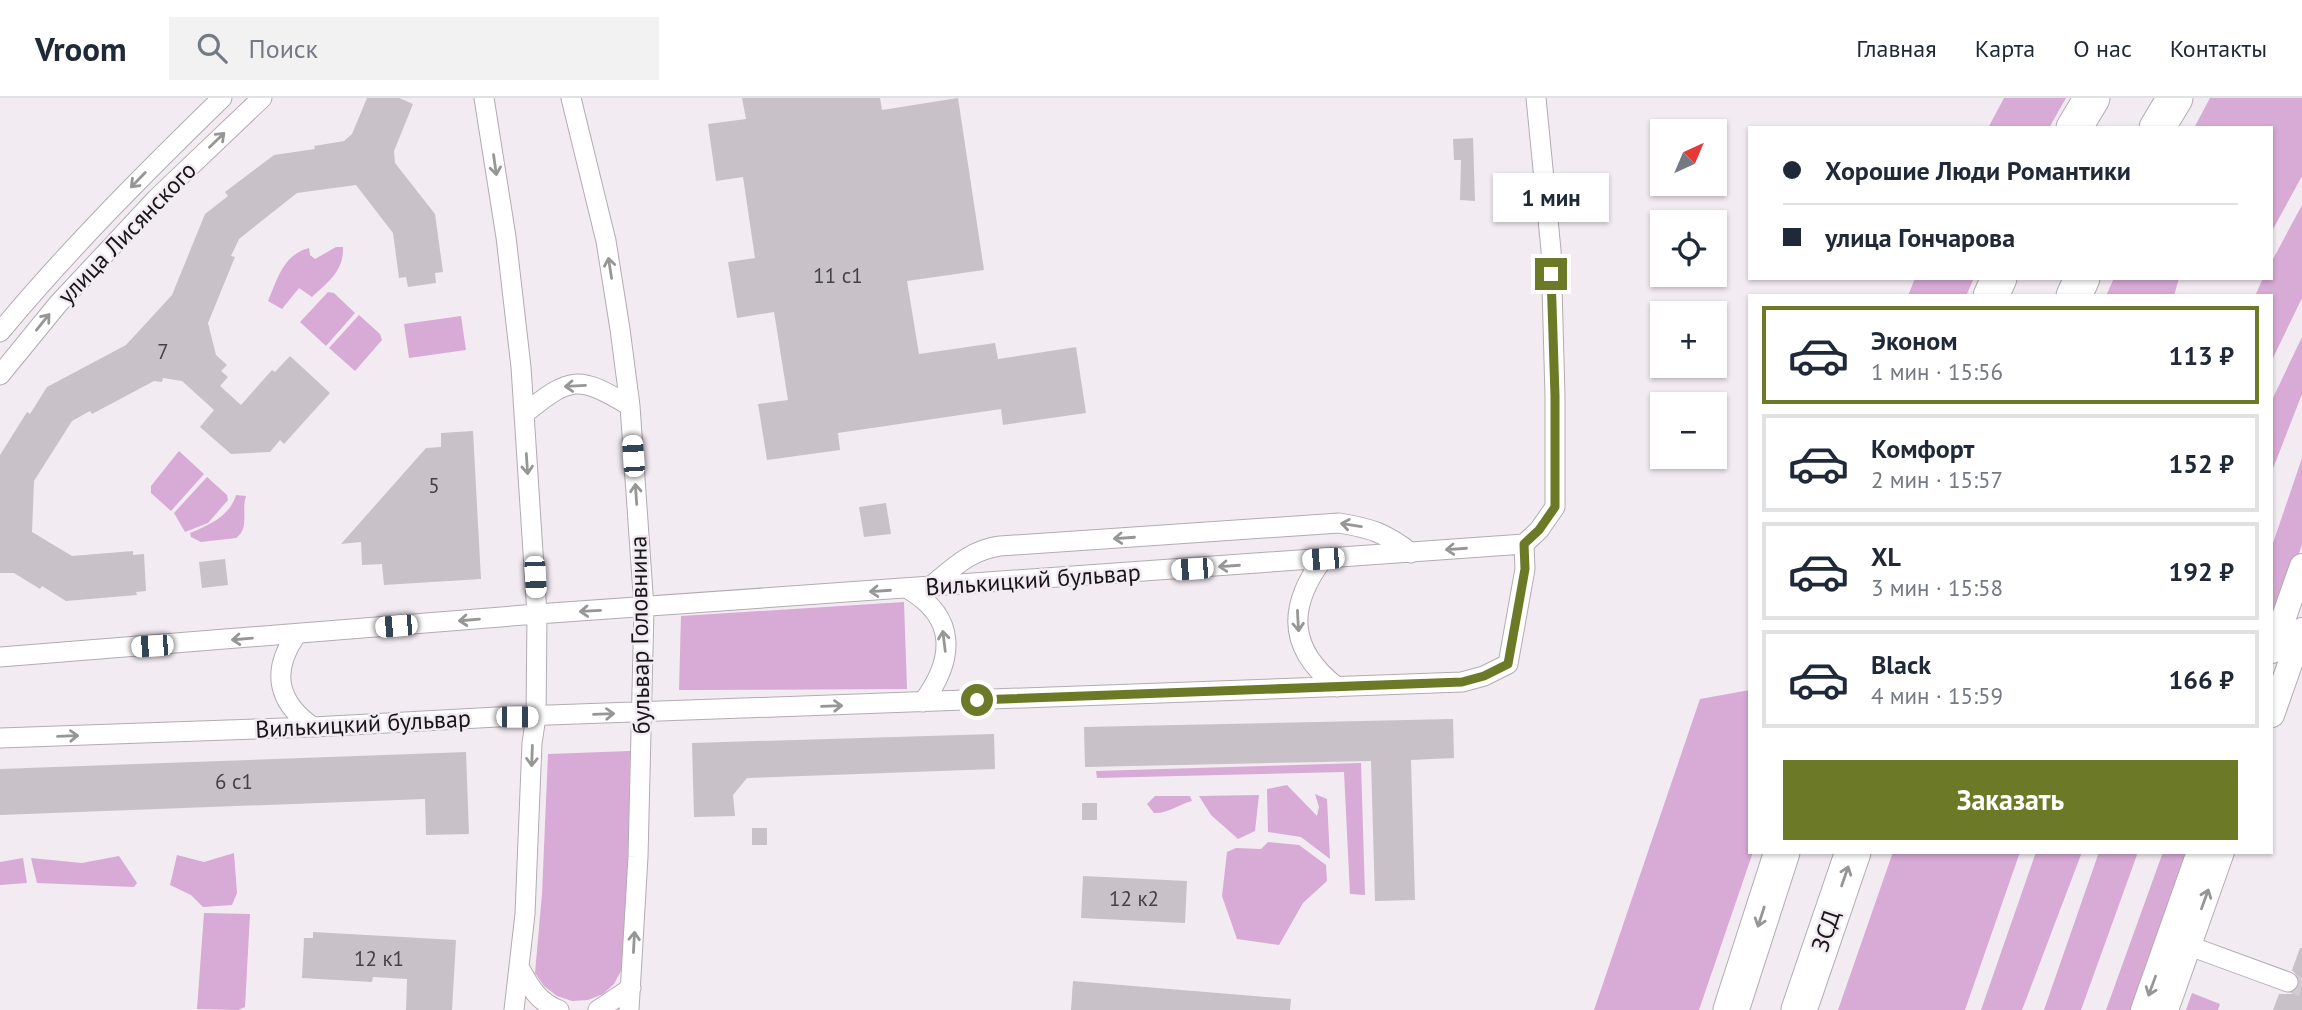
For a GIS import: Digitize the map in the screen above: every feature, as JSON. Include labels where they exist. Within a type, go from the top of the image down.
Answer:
[{"type":"highway","points":[[2075,126],[2092,98]]},
{"type":"highway","points":[[2158,126],[2175,98]]},
{"type":"highway","points":[[1731,1010],[1781,854]]},
{"type":"highway","name":"ЗСД","points":[[1799,1010],[1852,854]]},
{"type":"street","name":"улица Лисянского","points":[[0,332],[37,287],[139,179],[222,98]]},
{"type":"street","name":"улица Лисянского","points":[[0,375],[58,304],[148,208],[262,98]]},
{"type":"street","points":[[484,98],[506,237],[524,414],[537,614],[536,717],[532,743],[525,914],[514,1010]]},
{"type":"street","name":"бульвар Головнина","points":[[571,98],[606,241],[630,406],[644,608],[638,857],[629,1010]]},
{"type":"street","points":[[1524,544],[1539,530],[1555,507],[1551,250],[1536,98]]},
{"type":"street","points":[[524,414],[562,387],[580,384],[597,387],[630,406]]},
{"type":"street","points":[[930,587],[968,555],[1000,546],[1339,523],[1366,527],[1391,537],[1411,553]]},
{"type":"street","name":"Вилькицкий бульвар","points":[[0,657],[537,614],[1524,544],[1525,569],[1508,664],[1484,676],[1462,682],[0,738]]},
{"type":"street","points":[[1323,559],[1310,576],[1298,606],[1297,620],[1310,662],[1319,674],[1337,687]]},
{"type":"street","points":[[2273,648],[2302,566]]},
{"type":"street","points":[[908,589],[922,597],[934,609],[946,640],[942,673],[923,702]]},
{"type":"street","points":[[2273,712],[2302,630]]},
{"type":"street","points":[[296,635],[285,650],[280,667],[281,685],[287,703],[298,717],[313,727]]},
{"type":"street","points":[[2166,1010],[2199,854]]},
{"type":"street","points":[[2143,1010],[2221,854]]},
{"type":"street","points":[[2179,942],[2288,982]]},
{"type":"street","points":[[519,967],[532,991],[546,1005],[559,1010]]},
{"type":"street","points":[[598,1010],[631,988]]},
{"type":"shaded area","points":[[2004,98],[2066,98],[2050,126],[1989,126]]},
{"type":"shaded area","points":[[2210,98],[2302,98],[2302,176],[2273,229],[2273,126],[2195,126]]},
{"type":"shaded area","points":[[2302,205],[2302,298],[2273,358],[2273,294],[2256,294],[2262,280],[2273,280],[2273,259]]},
{"type":"shaded area","points":[[336,247],[343,247],[341,263],[329,281],[312,297],[299,288],[282,309],[268,301],[282,268],[293,256],[309,248],[310,255],[315,259]]},
{"type":"shaded area","points":[[1914,280],[1973,280],[1967,294],[1909,294]]},
{"type":"shaded area","points":[[2113,280],[2178,280],[2175,294],[2107,294]]},
{"type":"shaded area","points":[[328,292],[334,293],[355,313],[326,346],[300,322]]},
{"type":"shaded area","points":[[359,315],[380,334],[382,340],[355,371],[329,348]]},
{"type":"shaded area","points":[[461,316],[466,350],[409,358],[404,324]]},
{"type":"shaded area","points":[[2302,337],[2302,394],[2273,468],[2273,398]]},
{"type":"shaded area","points":[[179,451],[204,474],[171,511],[151,493],[151,486]]},
{"type":"shaded area","points":[[2302,458],[2302,544],[2273,633],[2273,543]]},
{"type":"shaded area","points":[[207,477],[227,495],[228,500],[208,523],[185,532],[174,513]]},
{"type":"shaded area","points":[[236,495],[246,496],[243,529],[236,538],[201,542],[191,537],[190,533],[224,514]]},
{"type":"shaded area","points":[[904,602],[907,689],[679,690],[681,616]]},
{"type":"shaded area","points":[[1748,690],[1748,854],[1752,854],[1699,1010],[1594,1010],[1700,699]]},
{"type":"shaded area","points":[[630,751],[629,872],[622,969],[614,984],[603,994],[588,1000],[572,1001],[557,996],[544,986],[535,973],[542,894],[548,754]]},
{"type":"shaded area","points":[[1361,763],[1365,895],[1350,894],[1344,772],[1097,778],[1096,771]]},
{"type":"shaded area","points":[[1287,785],[1317,816],[1319,807],[1315,794],[1327,799],[1330,859],[1301,837],[1268,832],[1267,789]]},
{"type":"shaded area","points":[[1259,795],[1255,831],[1238,839],[1211,815],[1199,796]]},
{"type":"shaded area","points":[[1155,796],[1190,796],[1192,801],[1154,813],[1147,804]]},
{"type":"shaded area","points":[[1268,842],[1299,845],[1326,865],[1327,881],[1303,903],[1279,945],[1237,939],[1222,896],[1227,852],[1236,848],[1261,849]]},
{"type":"shaded area","points":[[234,853],[237,893],[232,905],[203,907],[191,895],[170,885],[177,855],[204,862]]},
{"type":"shaded area","points":[[1892,854],[2019,854],[1965,1010],[1838,1010]]},
{"type":"shaded area","points":[[2035,854],[2081,854],[2022,1010],[1981,1010]]},
{"type":"shaded area","points":[[2098,854],[2137,854],[2081,1010],[2044,1010]]},
{"type":"shaded area","points":[[2162,854],[2194,854],[2139,1010],[2106,1010]]},
{"type":"shaded area","points":[[119,856],[137,883],[134,887],[37,883],[31,858],[82,863]]},
{"type":"shaded area","points":[[23,858],[27,883],[0,885],[0,862]]},
{"type":"shaded area","points":[[204,913],[250,914],[245,1007],[238,1010],[197,1009]]},
{"type":"shaded area","points":[[2192,993],[2220,1004],[2218,1010],[2186,1010]]},
{"type":"building","points":[[367,98],[399,98],[413,104],[394,151],[395,163],[435,214],[443,272],[435,273],[436,283],[408,287],[406,277],[399,278],[393,233],[356,185],[297,193],[239,239],[231,256],[235,257],[208,323],[216,355],[227,365],[221,371],[228,377],[220,386],[241,405],[272,370],[275,372],[290,356],[330,393],[284,444],[280,440],[270,452],[231,454],[200,427],[214,410],[182,381],[163,378],[162,382],[154,381],[92,414],[90,411],[72,421],[34,481],[32,532],[72,556],[133,551],[133,555],[144,554],[146,591],[136,592],[137,595],[66,601],[14,573],[0,573],[0,455],[27,412],[30,414],[47,387],[126,345],[172,295],[205,214],[228,196],[225,192],[274,155],[315,149],[314,146],[344,141],[352,134]]},
{"type":"building","points":[[742,98],[880,98],[882,110],[958,98],[984,270],[907,281],[919,354],[995,343],[998,359],[1076,347],[1086,413],[1003,425],[1001,409],[838,433],[840,450],[767,460],[758,404],[788,400],[774,312],[737,318],[728,262],[755,258],[743,177],[716,181],[708,124],[746,119]]},
{"type":"building","points":[[1473,138],[1475,201],[1460,200],[1461,160],[1454,160],[1453,139]]},
{"type":"building","points":[[473,431],[481,579],[384,585],[382,564],[362,565],[361,542],[341,544],[426,448],[441,447],[441,433]]},
{"type":"building","points":[[886,503],[891,534],[864,537],[859,507]]},
{"type":"building","points":[[225,559],[228,585],[202,588],[199,562]]},
{"type":"building","points":[[1453,719],[1454,758],[1411,760],[1415,900],[1375,901],[1371,761],[1085,767],[1084,727]]},
{"type":"building","points":[[994,734],[995,769],[747,778],[733,795],[735,816],[694,817],[692,743]]},
{"type":"building","points":[[466,752],[469,834],[426,835],[425,799],[0,815],[0,769]]},
{"type":"building","points":[[1082,803],[1097,803],[1097,820],[1082,820]]},
{"type":"building","points":[[752,828],[767,828],[767,845],[752,845]]},
{"type":"building","points":[[1083,876],[1187,881],[1185,923],[1081,918]]},
{"type":"building","points":[[313,932],[456,940],[452,1010],[406,1010],[407,979],[373,977],[372,982],[302,978],[304,938],[313,938]]},
{"type":"building","points":[[2300,948],[2302,1010],[2273,1010],[2279,994],[2291,994],[2299,987],[2300,979],[2292,970]]},
{"type":"building","points":[[1073,981],[1291,999],[1290,1010],[1071,1010]]},
{"type":"tunnel","points":[[2288,982],[2302,987]]},
{"type":"route","points":[[977,700],[1462,682],[1484,676],[1508,664],[1525,569],[1524,544],[1539,530],[1555,507],[1551,274]]}]
